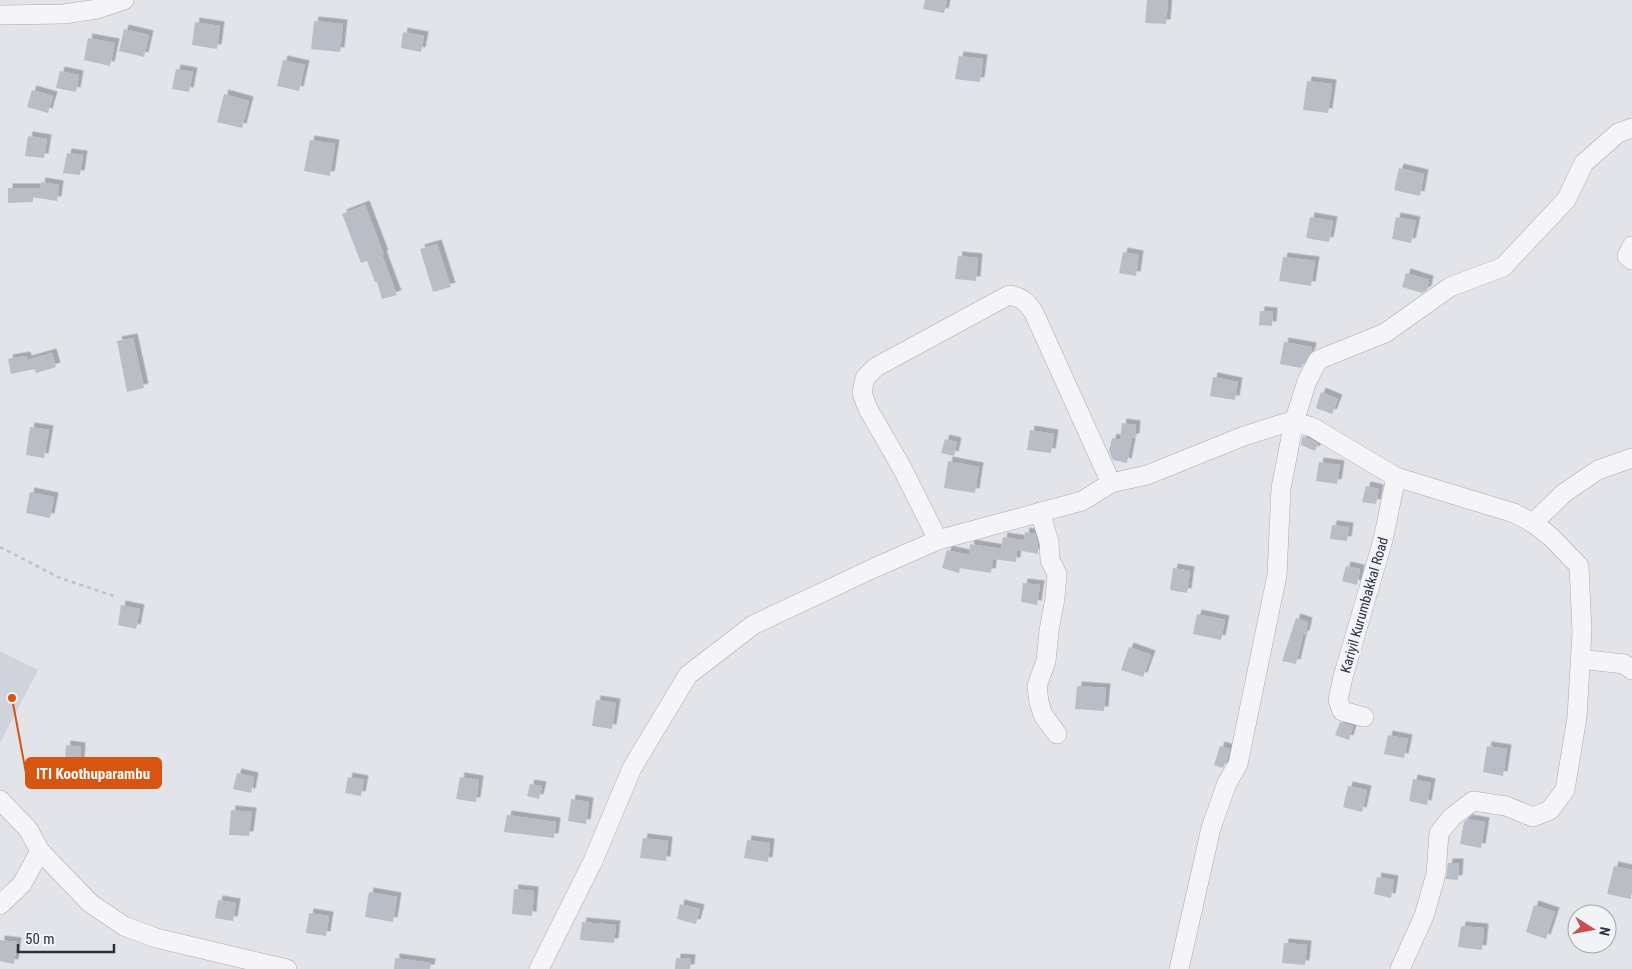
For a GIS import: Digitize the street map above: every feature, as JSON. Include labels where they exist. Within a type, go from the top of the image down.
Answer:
[{"type":"street","points":[[0,15],[64,14],[97,9],[124,0]]},
{"type":"street","points":[[1179,969],[1211,828],[1227,783],[1238,764],[1277,575],[1281,488],[1294,422],[1307,381],[1318,360],[1385,333],[1450,287],[1503,267],[1566,200],[1584,163],[1618,133],[1632,128]]},
{"type":"street","points":[[1632,246],[1627,256],[1632,260]]},
{"type":"street","points":[[938,540],[902,468],[868,409],[862,394],[865,378],[876,367],[1009,296],[1018,296],[1028,303],[1034,314],[1111,484]]},
{"type":"street","points":[[539,969],[593,861],[632,768],[688,675],[753,625],[938,540],[1082,501],[1111,484],[1147,475],[1244,436],[1294,422],[1312,427],[1396,477],[1514,513],[1533,523],[1551,537],[1579,566],[1582,632],[1577,717],[1565,790],[1550,810],[1532,817],[1506,806],[1473,801],[1452,817],[1439,834],[1436,874],[1424,916],[1400,969]]},
{"type":"street","points":[[1533,523],[1564,493],[1598,470],[1632,458]]},
{"type":"street","name":"Kariyil Kurumbakkal Road","points":[[1364,717],[1342,711],[1338,700],[1383,540],[1396,477]]},
{"type":"street","points":[[1040,512],[1049,542],[1050,560],[1057,574],[1056,598],[1049,630],[1046,661],[1037,686],[1043,715],[1057,734]]},
{"type":"street","points":[[1580,658],[1624,664],[1632,670]]},
{"type":"street","points":[[0,800],[28,829],[40,851],[90,903],[124,926],[156,938],[287,969]]},
{"type":"street","points":[[0,906],[22,884],[40,851]]},
{"type":"path","points":[[0,548],[60,578],[114,596]]},
{"type":"shaded area","points":[[0,651],[38,670],[0,743]]},
{"type":"building","points":[[925,0],[947,0],[944,13],[923,9]]},
{"type":"building","points":[[1147,0],[1168,0],[1166,24],[1145,23]]},
{"type":"building","points":[[314,21],[343,24],[340,52],[311,49]]},
{"type":"building","points":[[195,22],[220,26],[217,49],[192,45]]},
{"type":"building","points":[[124,29],[149,35],[144,57],[119,51]]},
{"type":"building","points":[[403,32],[424,36],[421,52],[401,48]]},
{"type":"building","points":[[88,38],[115,43],[110,66],[84,60]]},
{"type":"building","points":[[959,56],[983,59],[980,82],[955,79]]},
{"type":"building","points":[[283,60],[305,65],[299,91],[277,86]]},
{"type":"building","points":[[176,69],[193,72],[189,92],[172,89]]},
{"type":"building","points":[[60,71],[79,75],[76,92],[56,88]]},
{"type":"building","points":[[1307,81],[1332,84],[1328,113],[1303,110]]},
{"type":"building","points":[[32,90],[53,96],[48,113],[27,107]]},
{"type":"building","points":[[224,94],[249,101],[242,128],[217,122]]},
{"type":"building","points":[[28,136],[47,139],[44,158],[25,156]]},
{"type":"building","points":[[310,140],[335,144],[330,176],[304,171]]},
{"type":"building","points":[[67,153],[83,155],[80,175],[63,173]]},
{"type":"building","points":[[1399,168],[1424,174],[1420,196],[1394,190]]},
{"type":"building","points":[[41,182],[59,185],[57,201],[33,197],[33,202],[8,203],[8,188],[40,188]]},
{"type":"building","points":[[365,205],[397,295],[382,299],[377,282],[375,282],[367,261],[361,263],[342,214]]},
{"type":"building","points":[[1310,217],[1333,221],[1329,242],[1306,238]]},
{"type":"building","points":[[1396,217],[1416,221],[1411,243],[1392,239]]},
{"type":"building","points":[[437,244],[451,287],[433,292],[420,249]]},
{"type":"building","points":[[1123,252],[1139,255],[1136,276],[1119,273]]},
{"type":"building","points":[[958,256],[978,258],[976,281],[955,279]]},
{"type":"building","points":[[1283,257],[1315,261],[1311,286],[1279,281]]},
{"type":"building","points":[[1406,273],[1429,280],[1427,290],[1422,293],[1402,287]]},
{"type":"building","points":[[1260,311],[1273,312],[1272,326],[1259,325]]},
{"type":"building","points":[[133,338],[144,388],[127,392],[117,341]]},
{"type":"building","points":[[1284,342],[1312,347],[1301,368],[1280,364]]},
{"type":"building","points":[[52,353],[56,367],[36,373],[35,369],[11,374],[8,359],[26,356],[27,360]]},
{"type":"building","points":[[1213,377],[1238,382],[1235,400],[1210,396]]},
{"type":"building","points":[[1321,392],[1338,399],[1332,414],[1316,408]]},
{"type":"building","points":[[1122,423],[1136,425],[1135,438],[1132,438],[1127,463],[1113,460],[1109,451],[1112,438],[1120,440]]},
{"type":"building","points":[[30,427],[49,430],[44,458],[26,455]]},
{"type":"building","points":[[1030,430],[1054,434],[1051,453],[1027,450]]},
{"type":"building","points":[[1303,436],[1318,443],[1315,451],[1301,445]]},
{"type":"building","points":[[945,439],[957,442],[954,456],[941,453]]},
{"type":"building","points":[[948,461],[979,467],[975,493],[944,488]]},
{"type":"building","points":[[1319,462],[1340,465],[1337,484],[1316,481]]},
{"type":"building","points":[[1366,486],[1379,489],[1376,504],[1362,502]]},
{"type":"building","points":[[30,492],[54,497],[50,518],[26,513]]},
{"type":"building","points":[[1332,525],[1349,527],[1347,541],[1330,539]]},
{"type":"building","points":[[1025,532],[1035,534],[1038,554],[1017,550],[1016,562],[993,559],[991,573],[960,568],[959,573],[942,568],[947,550],[969,555],[970,544],[1001,549],[1003,537],[1024,540]]},
{"type":"building","points":[[1346,566],[1360,569],[1357,585],[1342,581]]},
{"type":"building","points":[[1173,568],[1190,571],[1187,593],[1170,590]]},
{"type":"building","points":[[1023,583],[1040,585],[1037,605],[1021,602]]},
{"type":"building","points":[[121,605],[140,609],[136,629],[118,625]]},
{"type":"building","points":[[1197,614],[1225,620],[1221,640],[1193,634]]},
{"type":"building","points":[[1296,618],[1308,622],[1296,664],[1282,661]]},
{"type":"building","points":[[1129,647],[1151,655],[1143,677],[1121,670]]},
{"type":"building","points":[[1077,686],[1106,688],[1104,711],[1075,709]]},
{"type":"building","points":[[596,700],[616,703],[612,729],[592,726]]},
{"type":"building","points":[[1340,722],[1353,726],[1349,740],[1335,735]]},
{"type":"building","points":[[1388,735],[1408,739],[1404,758],[1384,754]]},
{"type":"building","points":[[66,745],[81,747],[80,763],[65,762]]},
{"type":"building","points":[[1220,746],[1230,749],[1223,768],[1214,765]]},
{"type":"building","points":[[1487,746],[1507,749],[1503,776],[1483,772]]},
{"type":"building","points":[[237,773],[254,777],[251,793],[233,789]]},
{"type":"building","points":[[348,777],[364,780],[361,796],[345,793]]},
{"type":"building","points":[[460,777],[479,780],[476,802],[456,799]]},
{"type":"building","points":[[1413,779],[1431,783],[1427,805],[1409,801]]},
{"type":"building","points":[[530,784],[542,786],[539,799],[527,796]]},
{"type":"building","points":[[1348,786],[1367,790],[1362,812],[1343,807]]},
{"type":"building","points":[[571,799],[589,802],[586,824],[568,821]]},
{"type":"building","points":[[231,810],[252,812],[249,836],[229,835]]},
{"type":"building","points":[[507,815],[556,822],[554,838],[504,832]]},
{"type":"building","points":[[1468,819],[1485,822],[1481,848],[1460,844],[1464,822]]},
{"type":"building","points":[[643,838],[668,841],[666,861],[640,858]]},
{"type":"building","points":[[747,840],[770,843],[768,862],[744,858]]},
{"type":"building","points":[[1448,863],[1459,863],[1458,880],[1446,879]]},
{"type":"building","points":[[1614,866],[1632,870],[1631,899],[1607,894]]},
{"type":"building","points":[[1377,877],[1394,880],[1391,898],[1374,894]]},
{"type":"building","points":[[514,889],[534,891],[532,916],[512,914]]},
{"type":"building","points":[[369,892],[397,897],[393,922],[365,917]]},
{"type":"building","points":[[218,900],[236,903],[233,921],[215,918]]},
{"type":"building","points":[[680,904],[700,909],[696,924],[677,919]]},
{"type":"building","points":[[1534,905],[1555,912],[1546,939],[1526,932]]},
{"type":"building","points":[[309,913],[329,916],[326,936],[306,933]]},
{"type":"building","points":[[582,922],[616,925],[614,943],[580,940]]},
{"type":"building","points":[[1461,926],[1484,928],[1482,950],[1458,947]]},
{"type":"building","points":[[0,940],[17,942],[14,964],[0,961]]},
{"type":"building","points":[[1284,943],[1307,945],[1305,965],[1282,963]]},
{"type":"building","points":[[395,958],[431,963],[430,969],[394,969]]},
{"type":"building","points":[[676,958],[691,959],[690,969],[675,969]]},
{"type":"place","name":"ITI Koothuparambu","points":[[12,698]]}]
